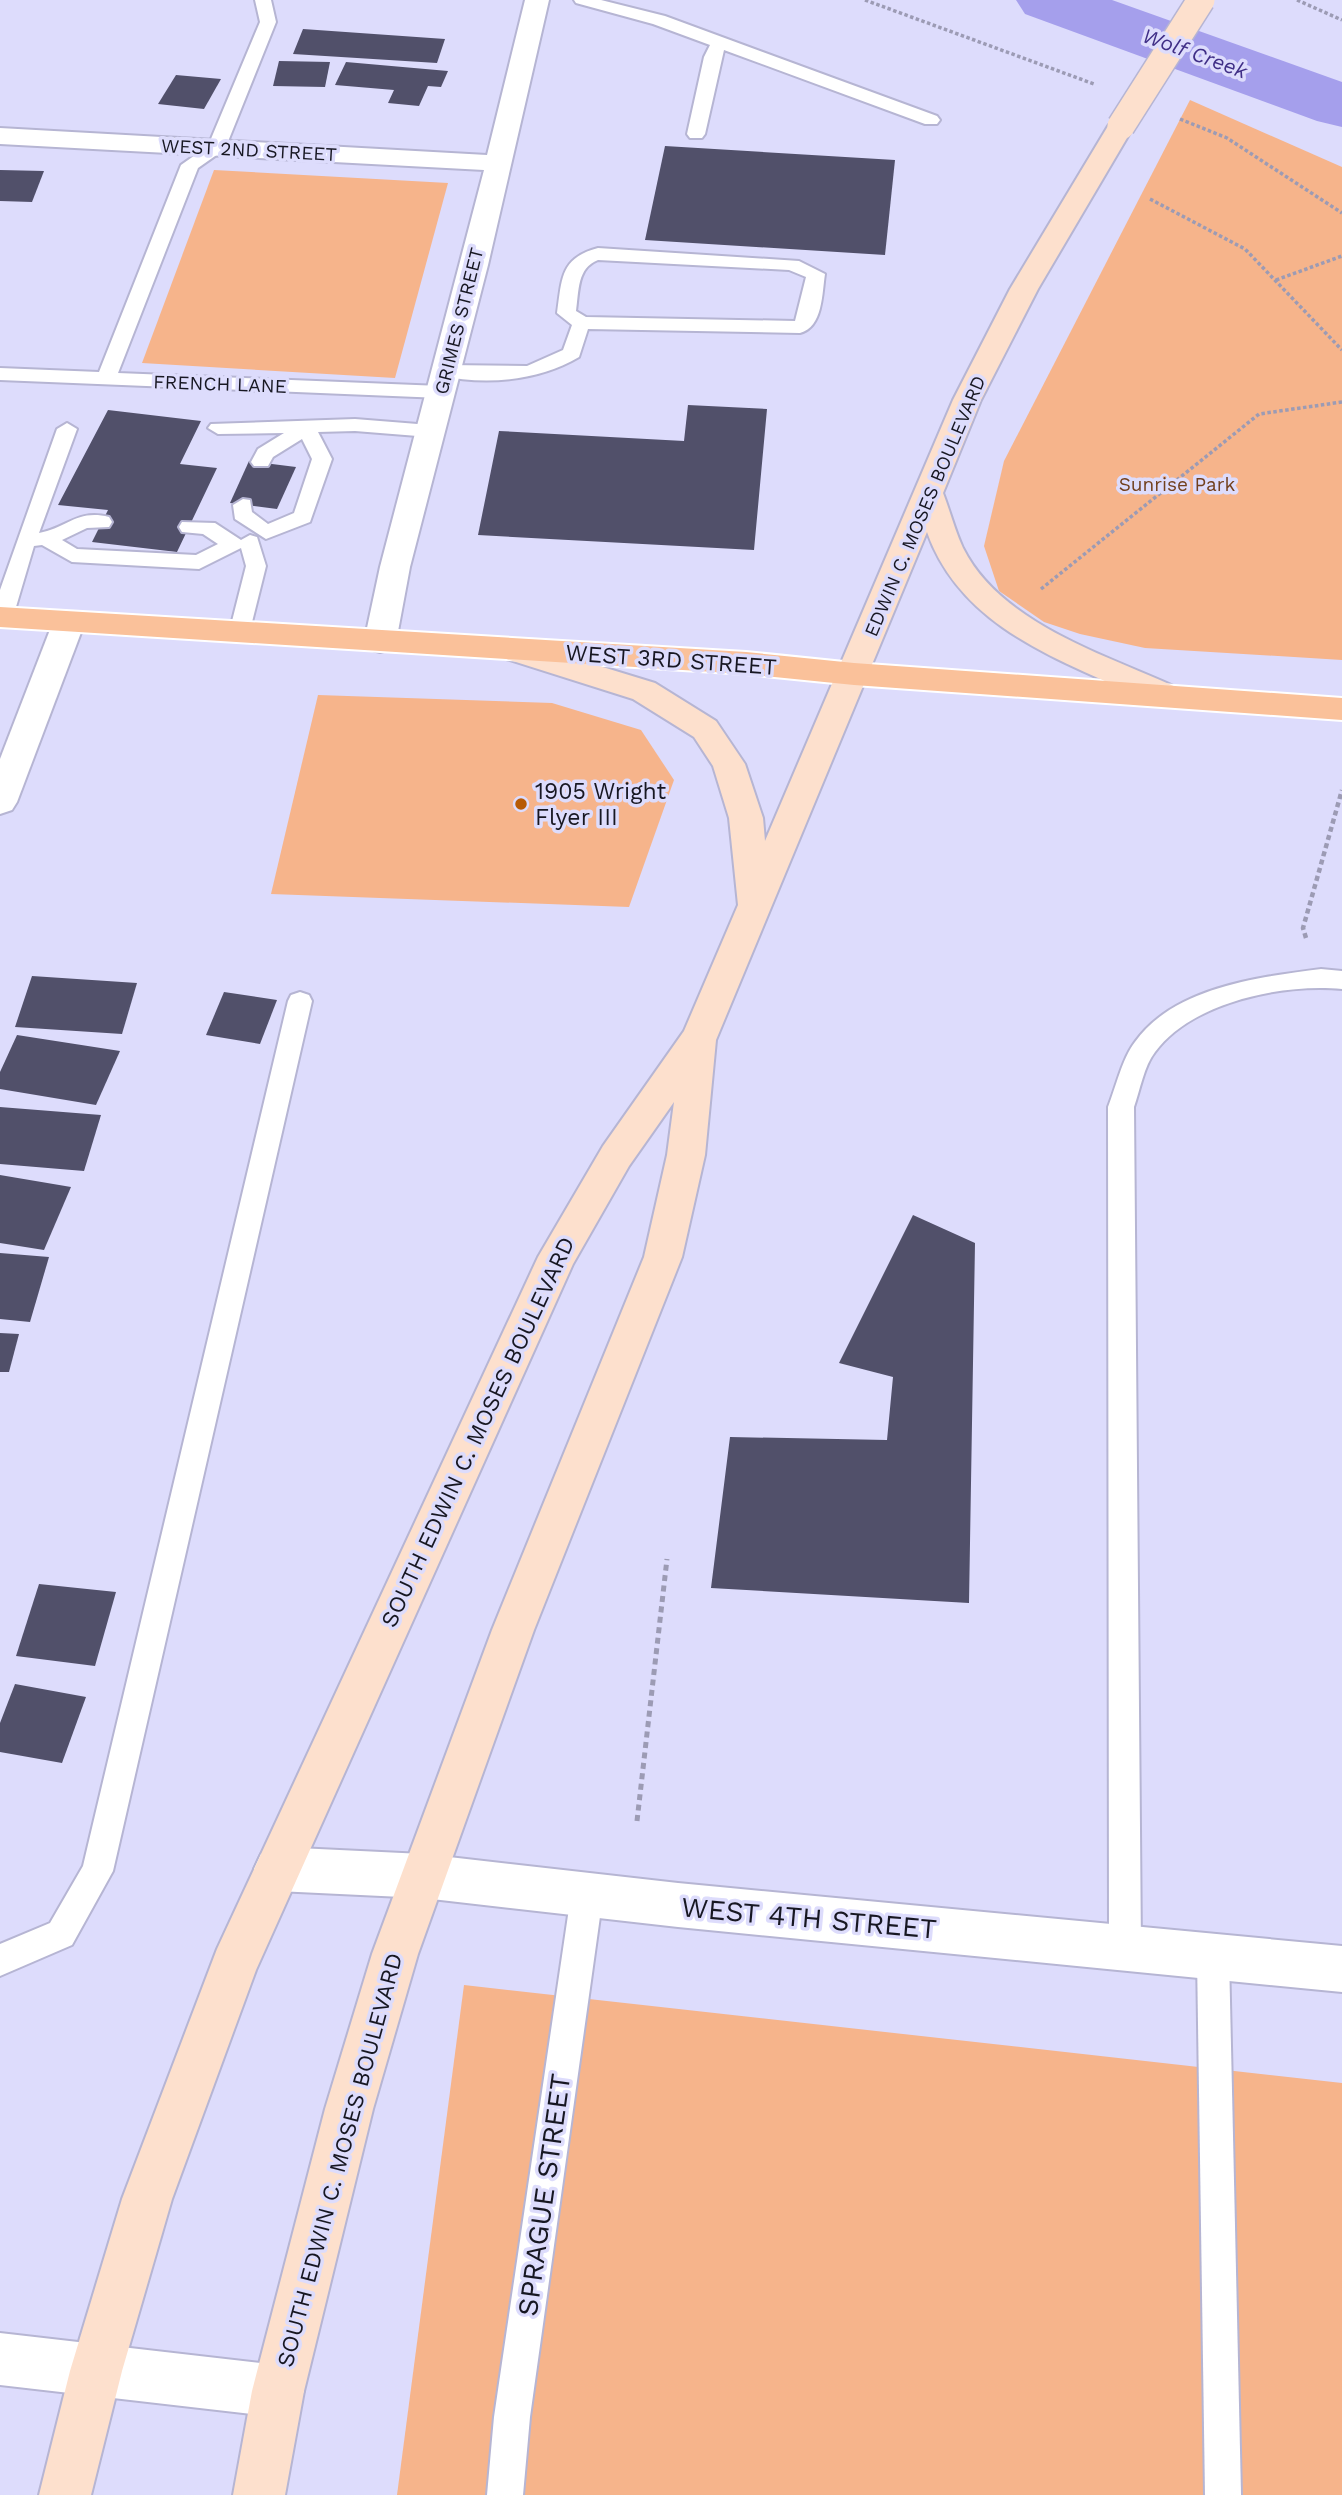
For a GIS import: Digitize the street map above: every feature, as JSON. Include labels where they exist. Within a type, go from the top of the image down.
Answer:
[{"type":"main road","name":"EDWIN C. MOSES BOULEVARD","points":[[700,1037],[756,909],[967,400],[1018,302],[1121,127],[1201,0]]},
{"type":"main road","points":[[928,493],[949,551],[983,598],[1021,628],[1167,696]]},
{"type":"main road","name":"WEST 3RD STREET","points":[[1,617],[746,663],[854,674],[1342,709]]},
{"type":"main road","points":[[511,650],[644,691],[705,729],[729,764],[746,818],[756,909]]},
{"type":"main road","name":"SOUTH EDWIN C. MOSES BOULEVARD","points":[[65,2495],[96,2371],[147,2199],[234,1965],[557,1257],[616,1156],[700,1037]]},
{"type":"main road","name":"SOUTH EDWIN C. MOSES BOULEVARD","points":[[259,2495],[278,2392],[349,2109],[395,1954],[513,1630],[663,1257],[686,1155],[700,1037]]},
{"type":"street","name":"GRIMES STREET","points":[[380,642],[395,567],[444,381],[537,0]]},
{"type":"street","name":"WEST 2ND STREET","points":[[0,136],[498,163]]},
{"type":"street","points":[[0,802],[69,622]]},
{"type":"street","name":"WEST 4TH STREET","points":[[277,1869],[424,1876],[587,1895],[1342,1969]]},
{"type":"street","points":[[0,2359],[278,2392]]},
{"type":"lane","points":[[106,380],[190,165],[216,149],[268,22],[263,0]]},
{"type":"lane","points":[[582,0],[627,9],[932,120]]},
{"type":"lane","points":[[696,134],[712,57],[720,42]]},
{"type":"lane","points":[[598,254],[792,265],[816,274],[807,320],[800,327],[582,323],[566,313],[576,264],[583,256],[598,254]]},
{"type":"lane","name":"FRENCH LANE","points":[[0,374],[106,380],[444,381],[525,374],[555,365],[572,354],[576,333],[582,323]]},
{"type":"lane","points":[[218,428],[355,425],[430,431]]},
{"type":"lane","points":[[261,462],[264,453],[306,428]]},
{"type":"lane","points":[[36,539],[72,555],[199,562],[303,517],[322,459],[306,428]]},
{"type":"lane","points":[[1,617],[36,539],[67,429]]},
{"type":"lane","points":[[240,633],[256,566],[242,514],[243,505]]},
{"type":"lane","points":[[36,539],[84,521],[102,522]]},
{"type":"lane","points":[[188,527],[208,528],[250,540]]},
{"type":"lane","points":[[1125,1948],[1121,1107],[1144,1047],[1190,1007],[1259,986],[1331,979]]},
{"type":"lane","points":[[0,1960],[61,1934],[97,1871],[300,1001]]},
{"type":"lane","name":"SPRAGUE STREET","points":[[505,2495],[512,2417],[587,1895]]},
{"type":"lane","points":[[1213,1956],[1223,2495]]},
{"type":"path","points":[[1297,0],[1342,20]]},
{"type":"path","points":[[1150,199],[1245,250],[1342,350]]},
{"type":"path","points":[[1276,280],[1342,256]]},
{"type":"path","points":[[1033,595],[1259,414],[1342,402]]},
{"type":"path","points":[[1331,979],[1303,928],[1342,790]]},
{"type":"path","points":[[637,1821],[667,1559]]},
{"type":"green space","name":"Sunrise Park","points":[[1190,100],[1342,167],[1342,660],[1145,648],[1080,634],[1044,622],[999,591],[984,546],[1004,461]]},
{"type":"green space","points":[[214,170],[448,183],[395,378],[142,363]]},
{"type":"green space","points":[[318,695],[552,703],[641,730],[674,780],[629,907],[271,894]]},
{"type":"green space","points":[[464,1985],[1342,2083],[1342,2495],[397,2495]]},
{"type":"building","points":[[303,29],[445,39],[437,63],[293,54]]},
{"type":"building","points":[[279,61],[330,62],[325,87],[273,86]]},
{"type":"building","points":[[346,62],[448,71],[441,87],[428,86],[419,106],[388,103],[394,90],[335,85]]},
{"type":"building","points":[[176,75],[221,79],[204,109],[158,104]]},
{"type":"building","points":[[665,146],[895,160],[885,255],[645,240]]},
{"type":"building","points":[[0,170],[44,171],[32,202],[0,201]]},
{"type":"building","points":[[688,405],[767,409],[754,550],[478,535],[499,431],[684,441]]},
{"type":"building","points":[[108,410],[201,421],[180,464],[217,468],[177,552],[92,542],[108,510],[58,505]]},
{"type":"building","points":[[249,461],[296,467],[277,509],[230,503]]},
{"type":"building","points":[[32,976],[137,983],[122,1034],[15,1027]]},
{"type":"building","points":[[224,992],[277,1000],[260,1044],[206,1035]]},
{"type":"building","points":[[17,1035],[120,1051],[96,1105],[0,1089],[0,1072]]},
{"type":"building","points":[[0,1107],[101,1115],[84,1171],[0,1164]]},
{"type":"building","points":[[0,1175],[71,1187],[44,1250],[0,1243]]},
{"type":"building","points":[[913,1215],[975,1243],[969,1603],[711,1588],[730,1437],[887,1440],[893,1377],[839,1363]]},
{"type":"building","points":[[0,1253],[49,1257],[30,1322],[0,1319]]},
{"type":"building","points":[[0,1333],[19,1334],[9,1372],[0,1372]]},
{"type":"building","points":[[39,1584],[116,1592],[95,1666],[16,1656]]},
{"type":"building","points":[[15,1684],[86,1697],[62,1763],[0,1752],[0,1723]]},
{"type":"waterway","name":"Wolf Creek","points":[[1049,0],[1342,106]]},
{"type":"place","name":"1905 Wright Flyer III","points":[[521,804]]}]
